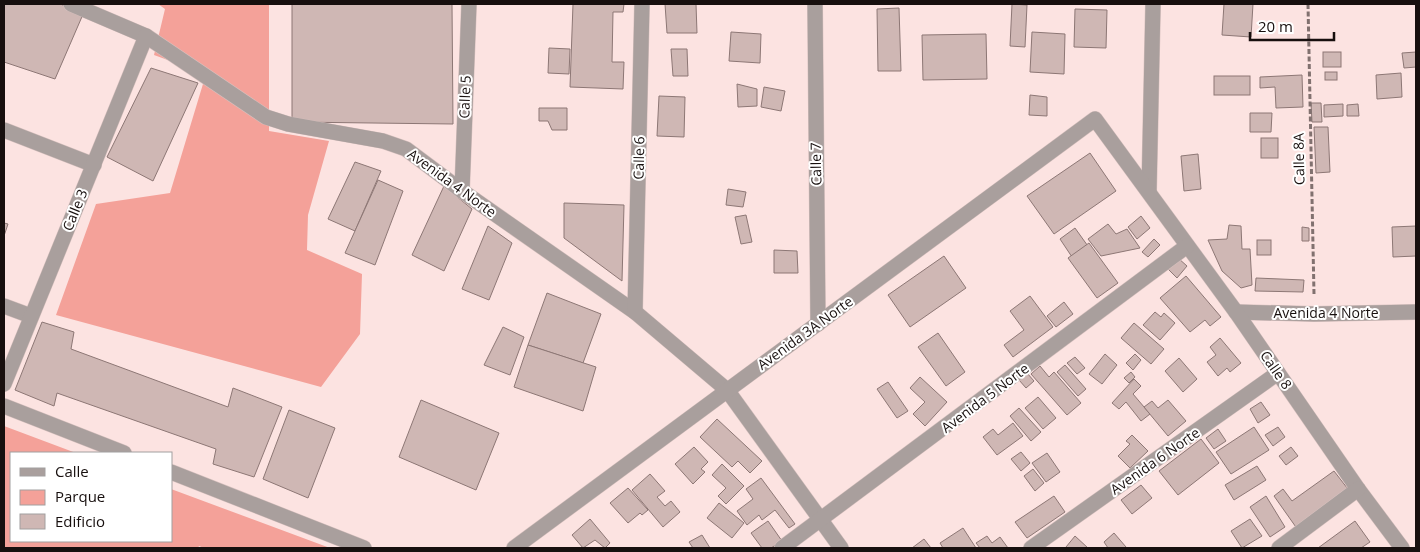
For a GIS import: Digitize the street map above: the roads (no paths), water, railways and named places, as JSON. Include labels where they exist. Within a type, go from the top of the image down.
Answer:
[{"type":"street","name":"Avenida 4 Norte","points":[[71,4],[146,36],[266,117],[288,124],[383,141],[406,149],[462,191],[635,312],[727,390]]},
{"type":"street","name":"Calle 5","points":[[462,191],[469,4]]},
{"type":"street","name":"Calle 6","points":[[635,312],[642,4]]},
{"type":"street","name":"Calle 7","points":[[815,4],[818,324]]},
{"type":"street","points":[[1149,192],[1154,4]]},
{"type":"street","name":"Calle 3","points":[[4,384],[146,36]]},
{"type":"street","name":"Avenida 3A Norte","points":[[514,548],[1096,119]]},
{"type":"street","name":"Calle 8","points":[[1096,119],[1236,312],[1358,489],[1402,548]]},
{"type":"street","points":[[4,130],[94,165]]},
{"type":"street","name":"Avenida 5 Norte","points":[[782,548],[821,521],[1187,246]]},
{"type":"street","points":[[4,306],[31,316]]},
{"type":"street","name":"Avenida 4 Norte","points":[[1236,312],[1314,314],[1416,312]]},
{"type":"street","name":"Avenida 6 Norte","points":[[1031,548],[1278,373]]},
{"type":"street","points":[[727,390],[841,548]]},
{"type":"street","points":[[4,406],[121,452]]},
{"type":"street","points":[[172,472],[364,548]]},
{"type":"street","points":[[1279,548],[1358,489]]}]
